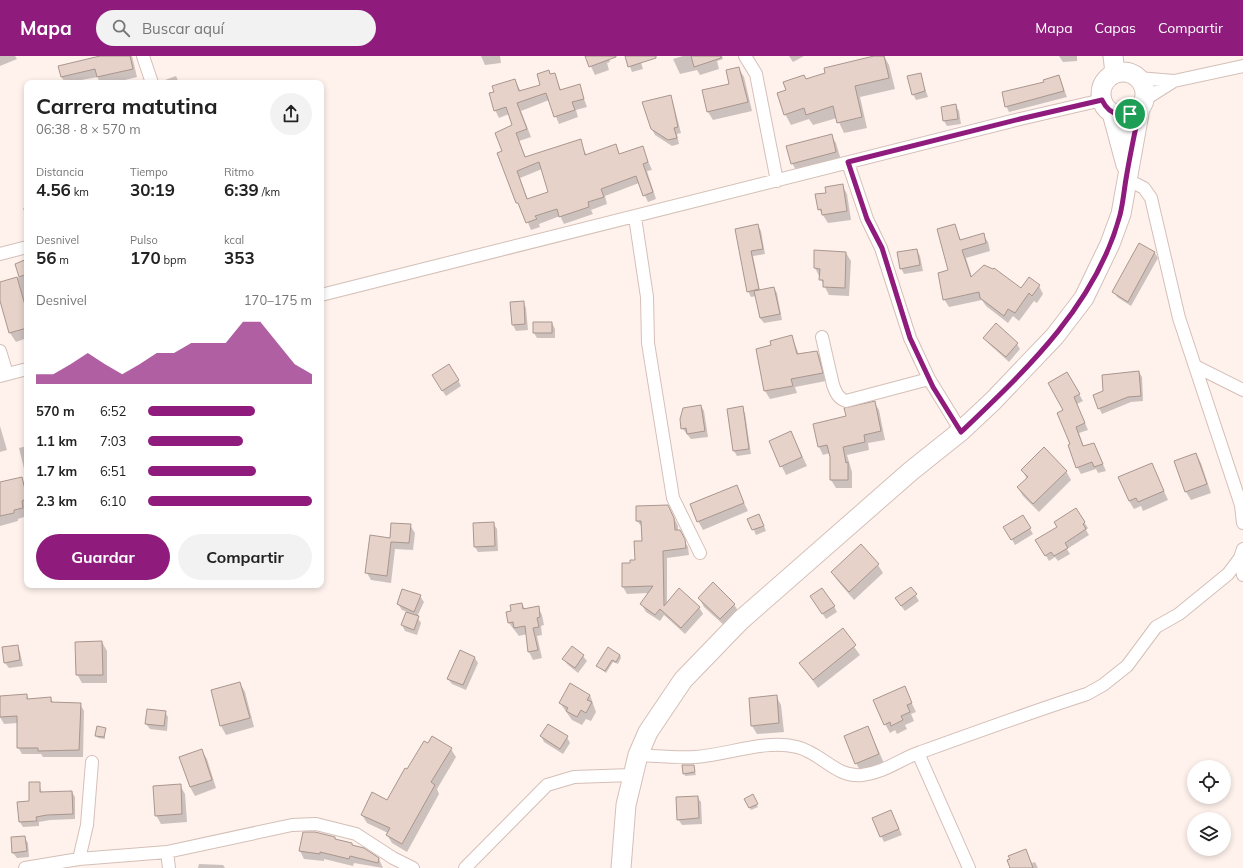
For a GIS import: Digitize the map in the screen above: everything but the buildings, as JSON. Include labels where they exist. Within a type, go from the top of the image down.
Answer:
[{"type":"main road","points":[[621,868],[626,805],[638,755],[648,732],[683,680],[741,620],[911,471],[961,432],[1055,336],[1084,298],[1110,244],[1121,214],[1127,175],[1142,104],[1144,88],[1138,78],[1114,65],[1102,87],[1127,175]]},
{"type":"main road","points":[[1107,106],[1124,115],[1135,112],[1142,104]]},
{"type":"street","points":[[143,56],[151,80]]},
{"type":"street","points":[[745,56],[756,74],[777,180]]},
{"type":"street","points":[[1138,78],[1174,81],[1243,66]]},
{"type":"street","points":[[1142,104],[1174,81]]},
{"type":"street","points":[[324,294],[1020,119],[1107,106]]},
{"type":"street","points":[[848,162],[867,219],[886,260],[910,338],[929,379],[961,432]]},
{"type":"street","points":[[1127,175],[1144,188],[1152,198],[1180,318],[1241,505],[1243,523]]},
{"type":"street","points":[[635,217],[647,297],[648,343],[673,498],[700,553]]},
{"type":"street","points":[[0,254],[24,248]]},
{"type":"street","points":[[822,337],[833,386],[841,399],[846,401],[929,379]]},
{"type":"street","points":[[0,351],[4,375],[24,370]]},
{"type":"street","points":[[1195,366],[1243,390]]},
{"type":"street","points":[[638,755],[696,757],[745,748],[797,747],[814,754],[833,768],[848,775],[863,775],[886,770],[918,753],[1087,694],[1103,685],[1127,666],[1156,627],[1179,614],[1223,578],[1242,553]]},
{"type":"street","points":[[1242,553],[1243,575]]},
{"type":"street","points":[[918,753],[969,868]]},
{"type":"street","points":[[79,860],[87,825],[92,762]]},
{"type":"street","points":[[465,868],[547,784],[574,777],[632,775]]},
{"type":"street","points":[[25,868],[79,860],[167,852],[292,825],[316,824],[356,834],[393,858],[413,868]]},
{"type":"street","points":[[167,852],[169,868]]},
{"type":"route","points":[[1102,100],[1104,105],[1112,113],[1118,115],[1130,114],[1140,108],[1126,179],[1121,214],[1110,244],[1084,298],[1055,336],[961,432],[933,387],[910,338],[882,248],[867,219],[848,162],[1102,100]]}]
